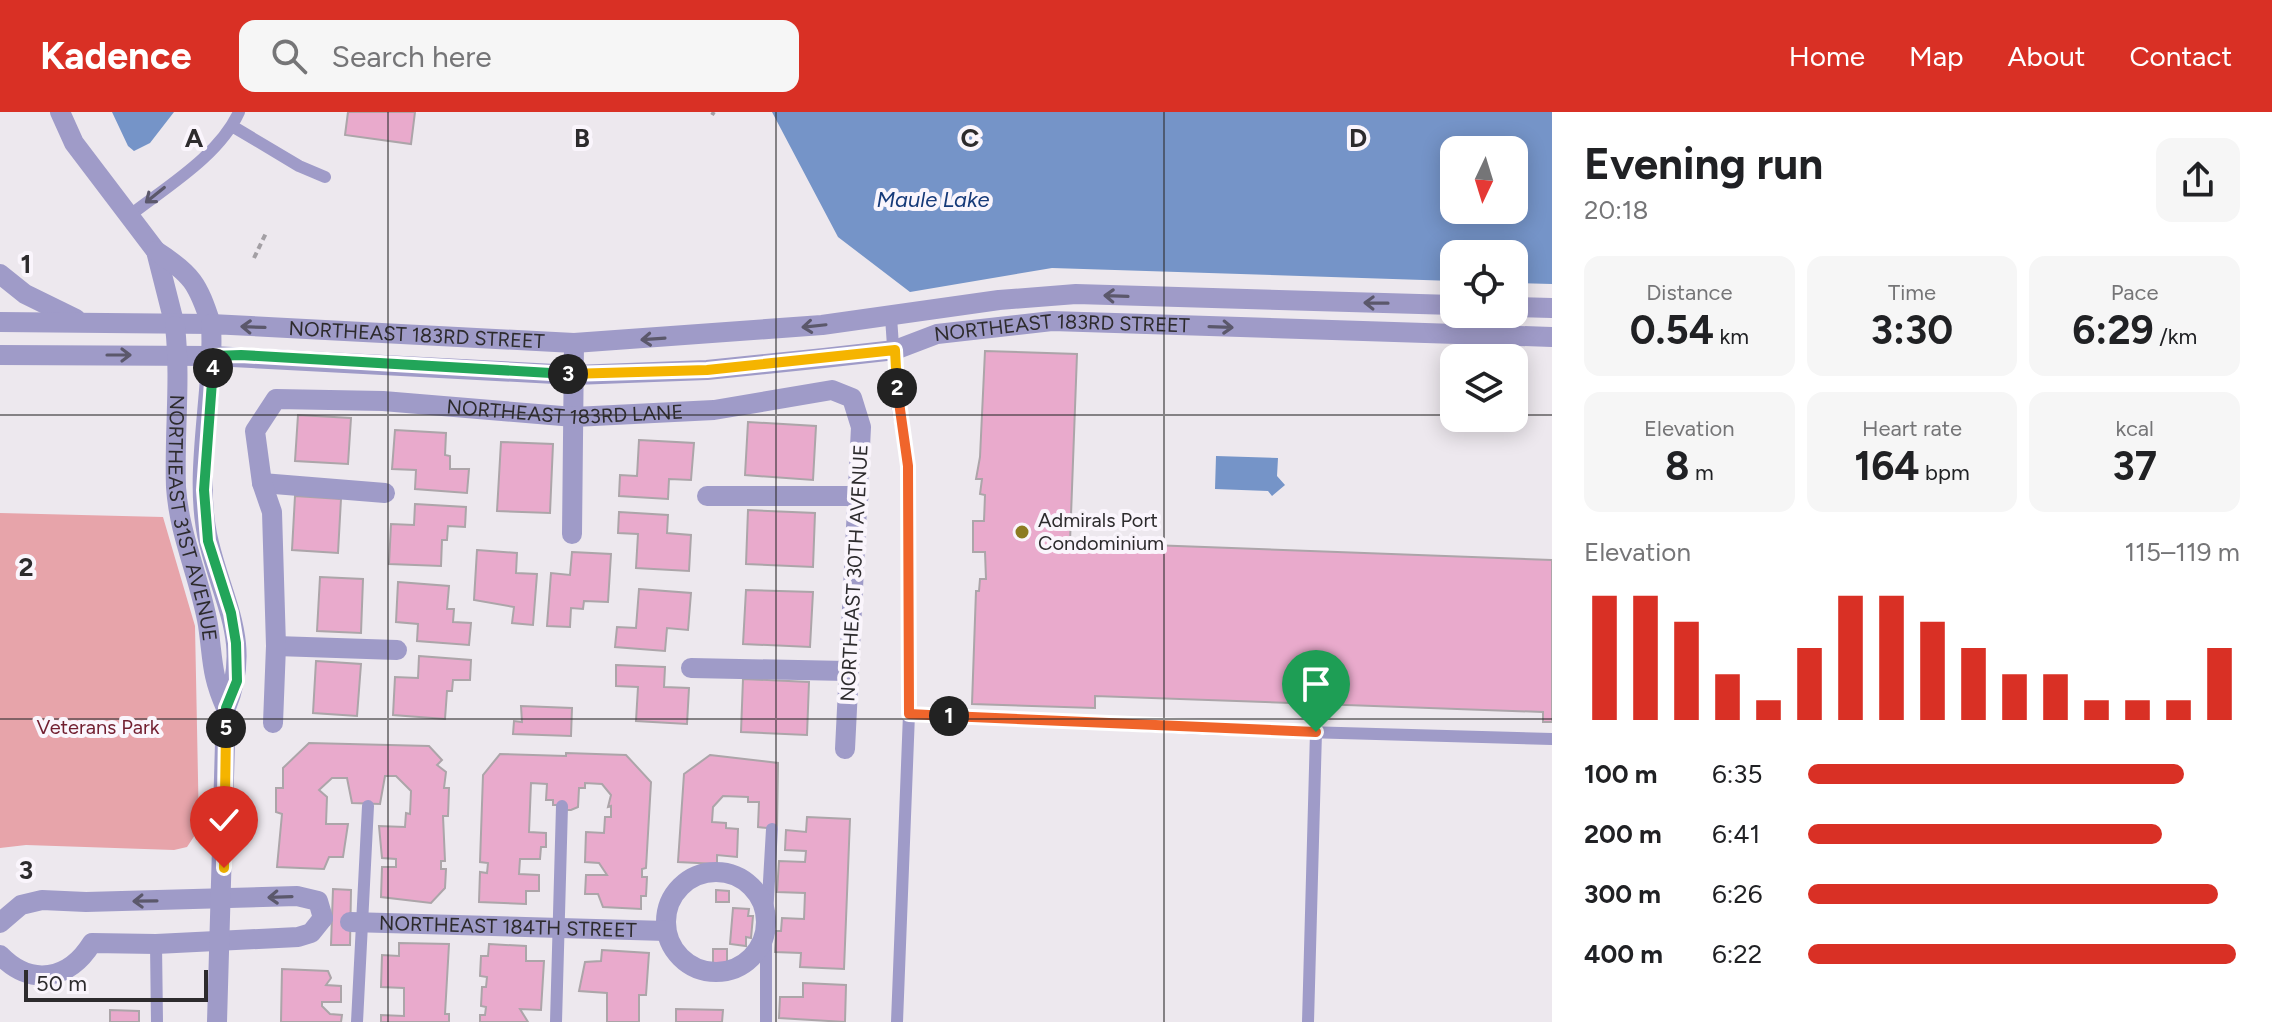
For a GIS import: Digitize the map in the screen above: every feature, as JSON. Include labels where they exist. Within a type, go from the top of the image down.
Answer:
[{"type":"street","points":[[60,112],[74,143],[156,251]]},
{"type":"street","name":"NORTHEAST 31ST AVENUE","points":[[156,251],[187,271],[200,290],[211,324],[213,356],[204,490],[208,541],[231,613],[237,681],[226,708],[223,898],[217,1022]]},
{"type":"street","name":"NORTHEAST 31ST AVENUE","points":[[156,251],[175,326],[178,355],[176,485],[181,529],[208,624],[212,677],[226,708]]},
{"type":"street","points":[[0,274],[25,294],[84,323]]},
{"type":"street","name":"NORTHEAST 183RD STREET","points":[[0,322],[211,324],[574,343],[731,334],[891,317],[999,300],[1076,294],[1440,305]]},
{"type":"street","points":[[1528,307],[1552,308]]},
{"type":"street","name":"NORTHEAST 183RD STREET","points":[[0,355],[241,355],[574,375],[707,370],[895,350],[937,334],[1052,321],[1552,337]]},
{"type":"street","points":[[572,534],[574,343]]},
{"type":"street","name":"NORTHEAST 183RD LANE","points":[[262,483],[255,431],[276,399],[383,401],[574,417],[714,410],[832,390],[852,398]]},
{"type":"street","name":"NORTHEAST 30TH AVENUE","points":[[845,749],[861,427],[852,398]]},
{"type":"street","points":[[273,723],[276,646],[272,512],[262,483],[385,493]]},
{"type":"street","points":[[707,496],[859,496]]},
{"type":"street","points":[[276,646],[397,650]]},
{"type":"street","points":[[691,668],[847,671]]},
{"type":"street","points":[[708,872],[735,875],[747,882],[763,903],[766,923],[752,958],[739,967],[709,972],[681,959],[666,931],[665,918],[675,893],[695,876],[708,872]]},
{"type":"street","points":[[0,923],[21,905],[42,900],[223,898],[309,898],[318,901],[342,921],[298,937],[156,944],[92,943],[82,959],[67,971],[49,976],[21,972],[0,955]]},
{"type":"street","name":"NORTHEAST 184TH STREET","points":[[342,921],[666,931]]},
{"type":"lane","points":[[129,216],[198,161],[232,126],[239,112]]},
{"type":"lane","points":[[232,126],[325,177]]},
{"type":"lane","points":[[891,317],[897,404],[908,466],[909,714],[897,1022]]},
{"type":"lane","points":[[909,714],[1552,739]]},
{"type":"lane","points":[[1308,1022],[1316,732]]},
{"type":"lane","points":[[357,1022],[342,921],[368,806]]},
{"type":"lane","points":[[556,1022],[562,806]]},
{"type":"lane","points":[[766,1022],[766,923],[772,829]]},
{"type":"lane","points":[[156,944],[157,1022]]},
{"type":"path","points":[[254,258],[267,231]]},
{"type":"green space","name":"Veterans Park","points":[[0,513],[163,517],[195,626],[199,829],[187,847],[174,850],[26,845],[0,848]]},
{"type":"water","points":[[112,112],[174,112],[150,143],[134,151],[128,146]]},
{"type":"water","name":"Maule Lake","points":[[772,112],[1552,112],[1552,284],[1528,283],[1528,240],[1440,240],[1440,281],[1052,268],[910,292],[838,237]]},
{"type":"water","points":[[1216,456],[1278,458],[1277,476],[1285,485],[1272,496],[1268,491],[1215,489]]},
{"type":"building","points":[[348,112],[415,112],[411,144],[345,135]]},
{"type":"building","name":"Admirals Port Condominium","points":[[985,351],[1077,354],[1070,542],[1552,560],[1552,722],[1543,722],[1543,712],[1095,696],[1095,708],[972,704],[976,591],[979,591],[980,579],[986,579],[985,552],[973,552],[973,521],[984,521],[985,495],[980,494],[982,479],[976,479],[980,457]]},
{"type":"building","points":[[298,415],[351,418],[348,464],[295,461]]},
{"type":"building","points":[[748,422],[816,426],[813,480],[745,475]]},
{"type":"building","points":[[395,430],[446,433],[445,455],[450,456],[450,469],[469,469],[467,493],[415,489],[416,470],[392,469]]},
{"type":"building","points":[[639,440],[694,443],[691,480],[669,479],[668,499],[619,496],[620,475],[637,476]]},
{"type":"building","points":[[501,442],[553,444],[550,513],[497,511]]},
{"type":"building","points":[[295,496],[341,499],[338,553],[292,550]]},
{"type":"building","points":[[415,504],[466,507],[465,527],[448,526],[447,540],[442,540],[441,566],[389,564],[391,524],[414,525]]},
{"type":"building","points":[[748,510],[815,513],[813,567],[746,564]]},
{"type":"building","points":[[619,512],[668,515],[667,533],[691,535],[689,571],[636,568],[638,534],[618,533]]},
{"type":"building","points":[[477,550],[517,553],[516,573],[537,574],[533,625],[512,623],[514,607],[474,600]]},
{"type":"building","points":[[572,552],[611,554],[608,602],[584,601],[583,609],[571,608],[570,627],[547,626],[551,573],[570,575]]},
{"type":"building","points":[[320,577],[363,579],[361,633],[317,631]]},
{"type":"building","points":[[398,582],[449,586],[447,609],[454,609],[453,622],[471,623],[469,645],[417,641],[418,624],[396,622]]},
{"type":"building","points":[[639,589],[691,593],[688,630],[667,628],[665,651],[615,647],[617,627],[636,628]]},
{"type":"building","points":[[746,590],[813,592],[810,647],[743,644]]},
{"type":"building","points":[[419,656],[471,660],[470,680],[453,680],[452,691],[447,691],[445,719],[393,715],[395,677],[418,678]]},
{"type":"building","points":[[316,661],[361,664],[357,716],[313,713]]},
{"type":"building","points":[[616,665],[665,667],[664,687],[689,688],[687,724],[636,721],[638,687],[616,686]]},
{"type":"building","points":[[743,679],[809,682],[807,735],[741,732]]},
{"type":"building","points":[[521,706],[572,708],[571,736],[513,734],[514,721],[522,722]]},
{"type":"building","points":[[309,743],[429,746],[442,760],[437,765],[446,772],[444,788],[449,788],[448,816],[443,816],[445,861],[441,861],[441,869],[446,869],[445,888],[431,903],[381,897],[382,867],[396,867],[396,859],[382,858],[379,826],[405,827],[406,813],[410,814],[411,791],[396,776],[385,776],[380,804],[352,803],[347,778],[332,778],[319,790],[327,797],[326,824],[348,824],[343,857],[329,857],[324,869],[277,867],[282,814],[276,812],[276,788],[283,788],[283,768]]},
{"type":"building","points":[[566,753],[626,755],[651,782],[646,868],[642,869],[642,877],[647,877],[646,896],[641,896],[641,909],[603,907],[598,894],[585,894],[586,875],[607,875],[599,863],[585,862],[586,832],[604,833],[605,817],[611,817],[611,806],[608,807],[611,795],[602,784],[585,783],[585,788],[579,788],[578,807],[562,810],[562,805],[553,805],[553,800],[546,800],[547,784],[531,783],[529,832],[546,833],[546,847],[541,847],[540,859],[520,859],[519,874],[539,875],[539,891],[526,891],[526,904],[479,902],[480,872],[487,873],[488,863],[480,862],[483,775],[500,754],[566,756]]},
{"type":"building","points":[[710,755],[778,763],[777,829],[758,827],[759,802],[748,802],[748,797],[723,796],[713,807],[712,822],[726,823],[726,828],[738,829],[737,857],[717,855],[717,864],[678,862],[684,774]]},
{"type":"building","points":[[807,817],[850,819],[844,969],[800,967],[801,953],[775,952],[776,931],[781,931],[782,918],[804,919],[805,893],[777,892],[779,861],[805,862],[806,851],[785,850],[786,830],[806,832]]},
{"type":"building","points":[[333,889],[351,890],[350,945],[331,945]]},
{"type":"building","points":[[716,890],[729,891],[729,902],[716,902]]},
{"type":"building","points":[[733,908],[749,909],[748,916],[753,916],[751,938],[746,937],[746,946],[730,944]]},
{"type":"building","points":[[399,943],[449,944],[445,1014],[449,1014],[449,1022],[381,1022],[381,1015],[404,1016],[404,988],[381,987],[382,955],[399,956]]},
{"type":"building","points":[[489,944],[526,946],[526,961],[544,961],[541,1010],[520,1009],[528,1022],[480,1022],[480,1015],[485,1015],[486,1007],[481,1006],[482,987],[486,987],[487,977],[480,976],[481,956],[488,956]]},
{"type":"building","points":[[713,949],[727,949],[727,963],[713,963]]},
{"type":"building","points":[[602,950],[649,953],[646,995],[639,995],[639,1022],[607,1022],[607,993],[579,991],[585,962],[601,961]]},
{"type":"building","points":[[282,969],[328,971],[331,978],[326,985],[341,986],[341,1002],[322,1002],[322,1006],[330,1014],[342,1015],[341,1022],[281,1022]]},
{"type":"building","points":[[803,983],[846,985],[845,1022],[779,1018],[780,997],[803,997]]},
{"type":"building","points":[[676,1009],[723,1010],[722,1022],[676,1022]]},
{"type":"building","points":[[110,1010],[139,1011],[139,1022],[110,1022]]},
{"type":"place","name":"Admirals Port Condominium","points":[[1022,532]]},
{"type":"route","points":[[224,868],[226,708],[237,681],[231,613],[208,541],[204,490],[213,356],[241,355],[574,375],[707,370],[895,350],[897,404],[908,466],[909,714],[1316,732]]}]
